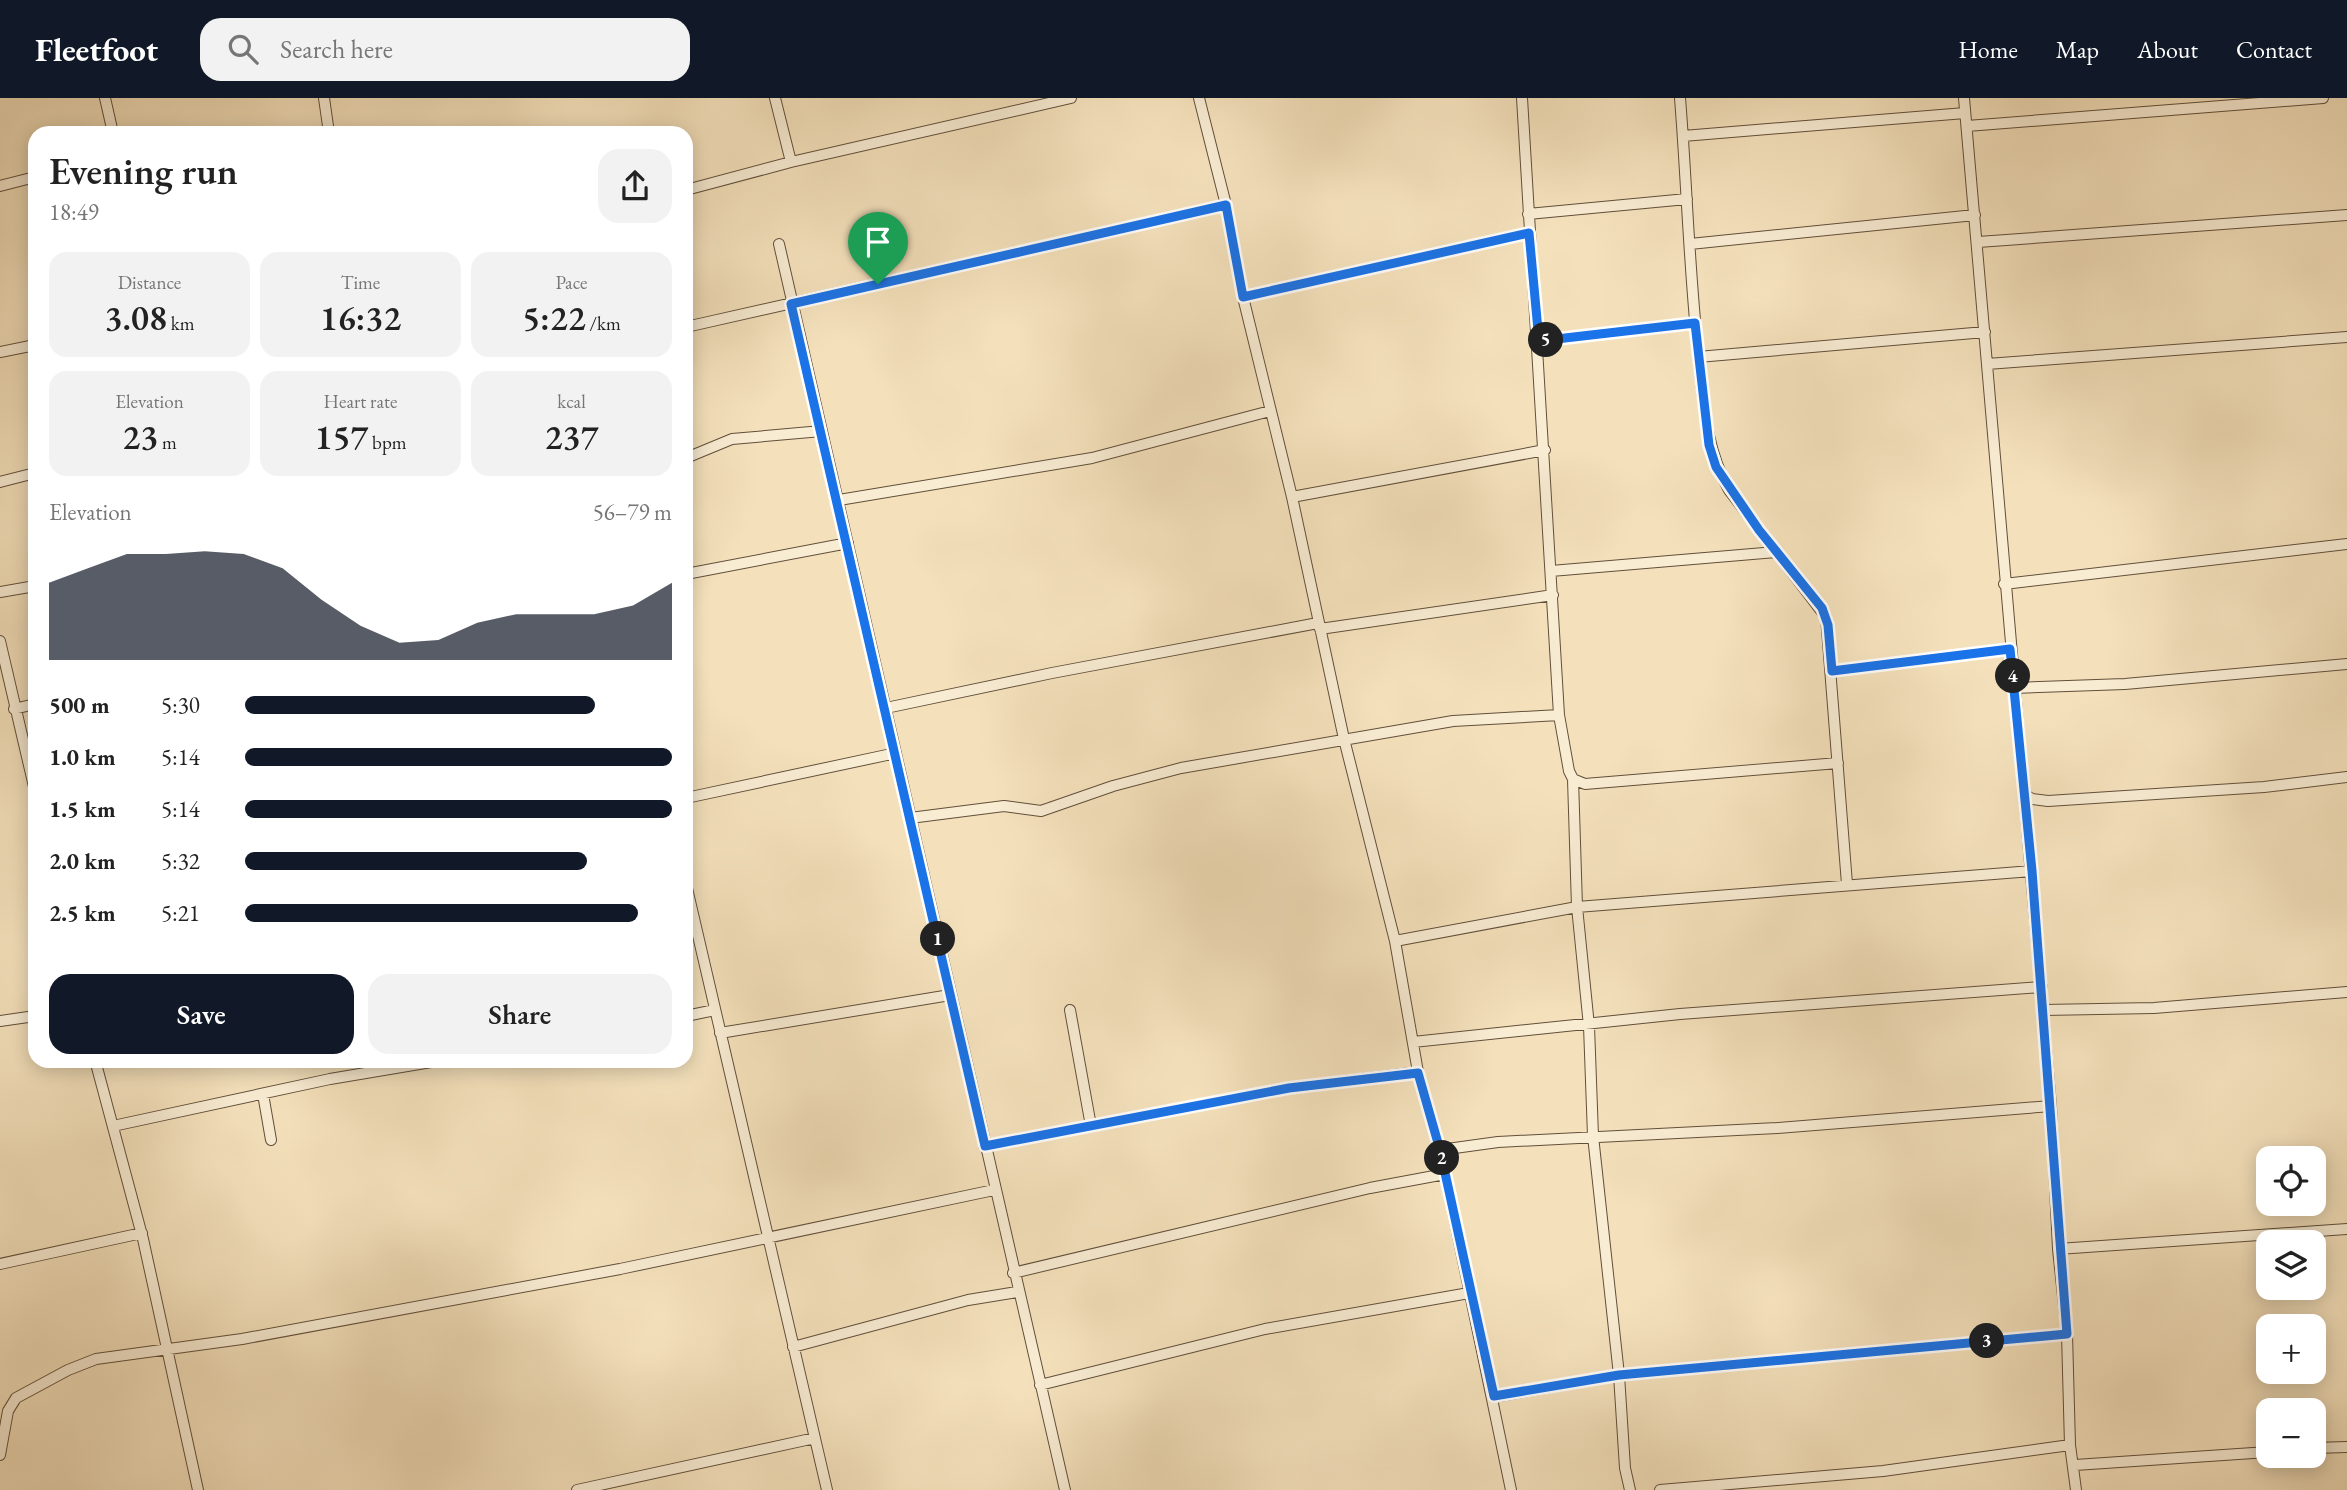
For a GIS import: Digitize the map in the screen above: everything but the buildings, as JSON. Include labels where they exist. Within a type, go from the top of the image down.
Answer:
[{"type":"street","points":[[104,98],[111,126]]},
{"type":"street","points":[[324,98],[328,126]]},
{"type":"street","points":[[775,98],[792,162]]},
{"type":"street","points":[[693,188],[792,162],[1071,98]]},
{"type":"street","points":[[1199,98],[1226,205],[1243,297],[1292,497],[1344,739],[1395,941],[1418,1073],[1440,1150],[1469,1293],[1494,1396],[1511,1490]]},
{"type":"street","points":[[1524,98],[1529,233],[1539,341],[1559,715],[1569,771],[1573,779],[1577,906],[1589,1026],[1593,1136],[1619,1375],[1625,1468],[1630,1490]]},
{"type":"street","points":[[1680,98],[1695,323],[1709,445],[1716,467],[1776,552],[1822,608],[1828,625],[1847,884]]},
{"type":"street","points":[[1964,98],[1978,242],[2004,584],[2042,987],[2067,1334],[2070,1445],[2075,1465],[2076,1490]]},
{"type":"street","points":[[1967,126],[2323,98]]},
{"type":"street","points":[[1683,136],[1965,113]]},
{"type":"street","points":[[0,186],[28,179]]},
{"type":"street","points":[[1528,214],[1687,200]]},
{"type":"street","points":[[693,325],[1226,205]]},
{"type":"street","points":[[1690,244],[1975,215]]},
{"type":"street","points":[[1978,242],[2347,215]]},
{"type":"street","points":[[1243,297],[1529,233]]},
{"type":"street","points":[[779,244],[1017,1292],[1065,1490]]},
{"type":"street","points":[[1539,341],[1695,323]]},
{"type":"street","points":[[1698,357],[1985,332]]},
{"type":"street","points":[[1987,364],[2347,337]]},
{"type":"street","points":[[0,352],[28,346]]},
{"type":"street","points":[[839,500],[1092,458],[1270,411]]},
{"type":"street","points":[[693,455],[732,439],[822,431]]},
{"type":"street","points":[[1292,497],[1545,450]]},
{"type":"street","points":[[0,482],[28,475]]},
{"type":"street","points":[[693,572],[848,543]]},
{"type":"street","points":[[2004,584],[2347,544]]},
{"type":"street","points":[[1551,571],[1776,552]]},
{"type":"street","points":[[0,592],[28,587]]},
{"type":"street","points":[[886,708],[1078,667],[1319,626],[1553,595]]},
{"type":"street","points":[[0,641],[28,763]]},
{"type":"street","points":[[1832,671],[2010,649]]},
{"type":"street","points":[[2014,688],[2126,684],[2347,664]]},
{"type":"street","points":[[14,709],[28,706]]},
{"type":"street","points":[[910,818],[1004,806],[1041,811],[1113,786],[1181,768],[1453,721],[1559,715]]},
{"type":"street","points":[[693,797],[896,754]]},
{"type":"street","points":[[1573,779],[1585,784],[1838,763]]},
{"type":"street","points":[[2024,794],[2032,799],[2048,801],[2264,787],[2347,777]]},
{"type":"street","points":[[1395,941],[1577,906],[2032,871]]},
{"type":"street","points":[[693,914],[827,1490]]},
{"type":"street","points":[[1413,1042],[1492,1032],[1589,1026],[1680,1014],[2042,987]]},
{"type":"street","points":[[2043,1010],[2154,1008],[2347,992]]},
{"type":"street","points":[[720,1032],[950,995]]},
{"type":"street","points":[[693,1015],[715,1010]]},
{"type":"street","points":[[1070,1010],[1091,1126]]},
{"type":"street","points":[[0,1021],[28,1017]]},
{"type":"street","points":[[97,1068],[142,1234],[198,1490]]},
{"type":"street","points":[[113,1126],[401,1068]]},
{"type":"street","points":[[985,1146],[1289,1088],[1418,1073]]},
{"type":"street","points":[[263,1094],[271,1140]]},
{"type":"street","points":[[1440,1150],[1498,1142],[1777,1128],[2051,1106]]},
{"type":"street","points":[[1013,1273],[1370,1188],[1445,1174]]},
{"type":"street","points":[[0,1455],[8,1411],[21,1394],[96,1359],[242,1339],[620,1269],[994,1190]]},
{"type":"street","points":[[2059,1249],[2347,1229]]},
{"type":"street","points":[[0,1264],[142,1234]]},
{"type":"street","points":[[793,1347],[968,1300],[1017,1292]]},
{"type":"street","points":[[1040,1385],[1265,1329],[1469,1293]]},
{"type":"street","points":[[1494,1396],[1619,1375],[2067,1334]]},
{"type":"street","points":[[577,1490],[815,1438]]},
{"type":"street","points":[[1660,1490],[1883,1471],[2070,1445]]},
{"type":"street","points":[[2326,1448],[2347,1447]]},
{"type":"street","points":[[2075,1465],[2256,1453]]},
{"type":"route","points":[[1226,205],[1243,297],[1529,233],[1539,341],[1695,323],[1709,445],[1716,467],[1729,490],[1759,530],[1822,608],[1828,625],[1832,671],[2010,649],[2032,871],[2067,1334],[1619,1375],[1494,1396],[1469,1293],[1440,1150],[1418,1073],[1289,1088],[985,1146],[839,500],[791,304],[878,284],[1226,205]]}]
